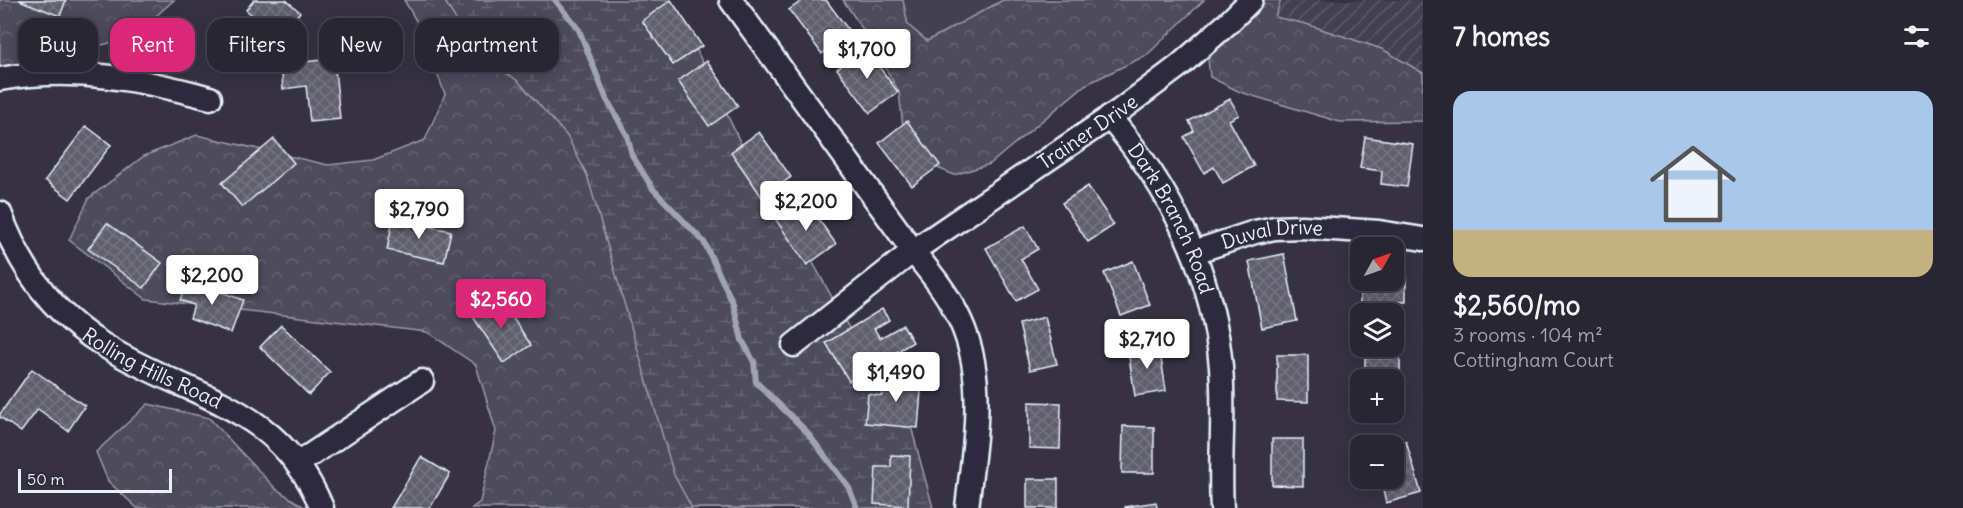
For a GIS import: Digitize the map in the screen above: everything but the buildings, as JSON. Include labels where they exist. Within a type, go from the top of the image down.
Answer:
[{"type":"street","points":[[731,0],[938,281],[957,313],[974,365],[977,404],[967,508]]},
{"type":"street","name":"Trainer Drive","points":[[794,345],[914,251],[1179,66],[1251,0]]},
{"type":"street","points":[[0,79],[19,75],[61,73],[108,75],[155,83],[210,98]]},
{"type":"street","name":"Dark Branch Road","points":[[1109,117],[1131,142],[1158,181],[1176,213],[1194,252],[1214,319],[1221,365],[1224,417],[1220,485],[1222,508]]},
{"type":"street","name":"Rolling Hills Road","points":[[0,213],[22,264],[44,294],[74,324],[105,346],[134,362],[231,407],[258,425],[297,464],[322,508]]},
{"type":"street","name":"Duval Drive","points":[[1194,252],[1255,232],[1275,228],[1302,227],[1379,232],[1423,239]]},
{"type":"street","points":[[297,464],[422,381]]},
{"type":"shaded area","points":[[890,0],[1037,0],[926,42],[908,25]]},
{"type":"shaded area","points":[[1277,0],[1423,0],[1423,108],[1208,59]]},
{"type":"green space","points":[[0,0],[174,0],[154,18],[110,18],[110,43],[98,46],[98,18],[18,18],[18,65],[0,69]]},
{"type":"green space","points":[[404,0],[582,0],[852,508],[472,508],[480,502],[496,431],[476,365],[427,332],[146,299],[69,240],[89,198],[144,156],[197,135],[328,165],[373,160],[425,140],[445,94],[437,72],[559,72],[559,18],[415,19]]},
{"type":"green space","points":[[444,0],[669,0],[689,34],[742,146],[775,194],[870,366],[912,430],[933,508],[692,508],[674,475],[587,175],[567,136],[518,81],[505,72],[559,72],[559,18],[455,18]]},
{"type":"green space","points":[[843,0],[903,0],[908,25],[927,41],[1003,0],[1204,0],[1147,55],[1085,85],[990,164],[954,175],[928,164],[903,127],[899,92],[868,37]]},
{"type":"green space","points":[[1263,0],[1281,0],[1275,17],[1306,24],[1382,49],[1423,73],[1423,121],[1340,122],[1240,92],[1210,77],[1208,59]]},
{"type":"green space","points":[[148,404],[209,418],[276,489],[306,508],[137,508],[108,481],[96,452]]},
{"type":"waterway","points":[[555,0],[579,30],[606,98],[627,135],[632,155],[653,189],[704,242],[733,303],[742,340],[754,362],[756,382],[806,431],[849,488],[857,508]]}]
